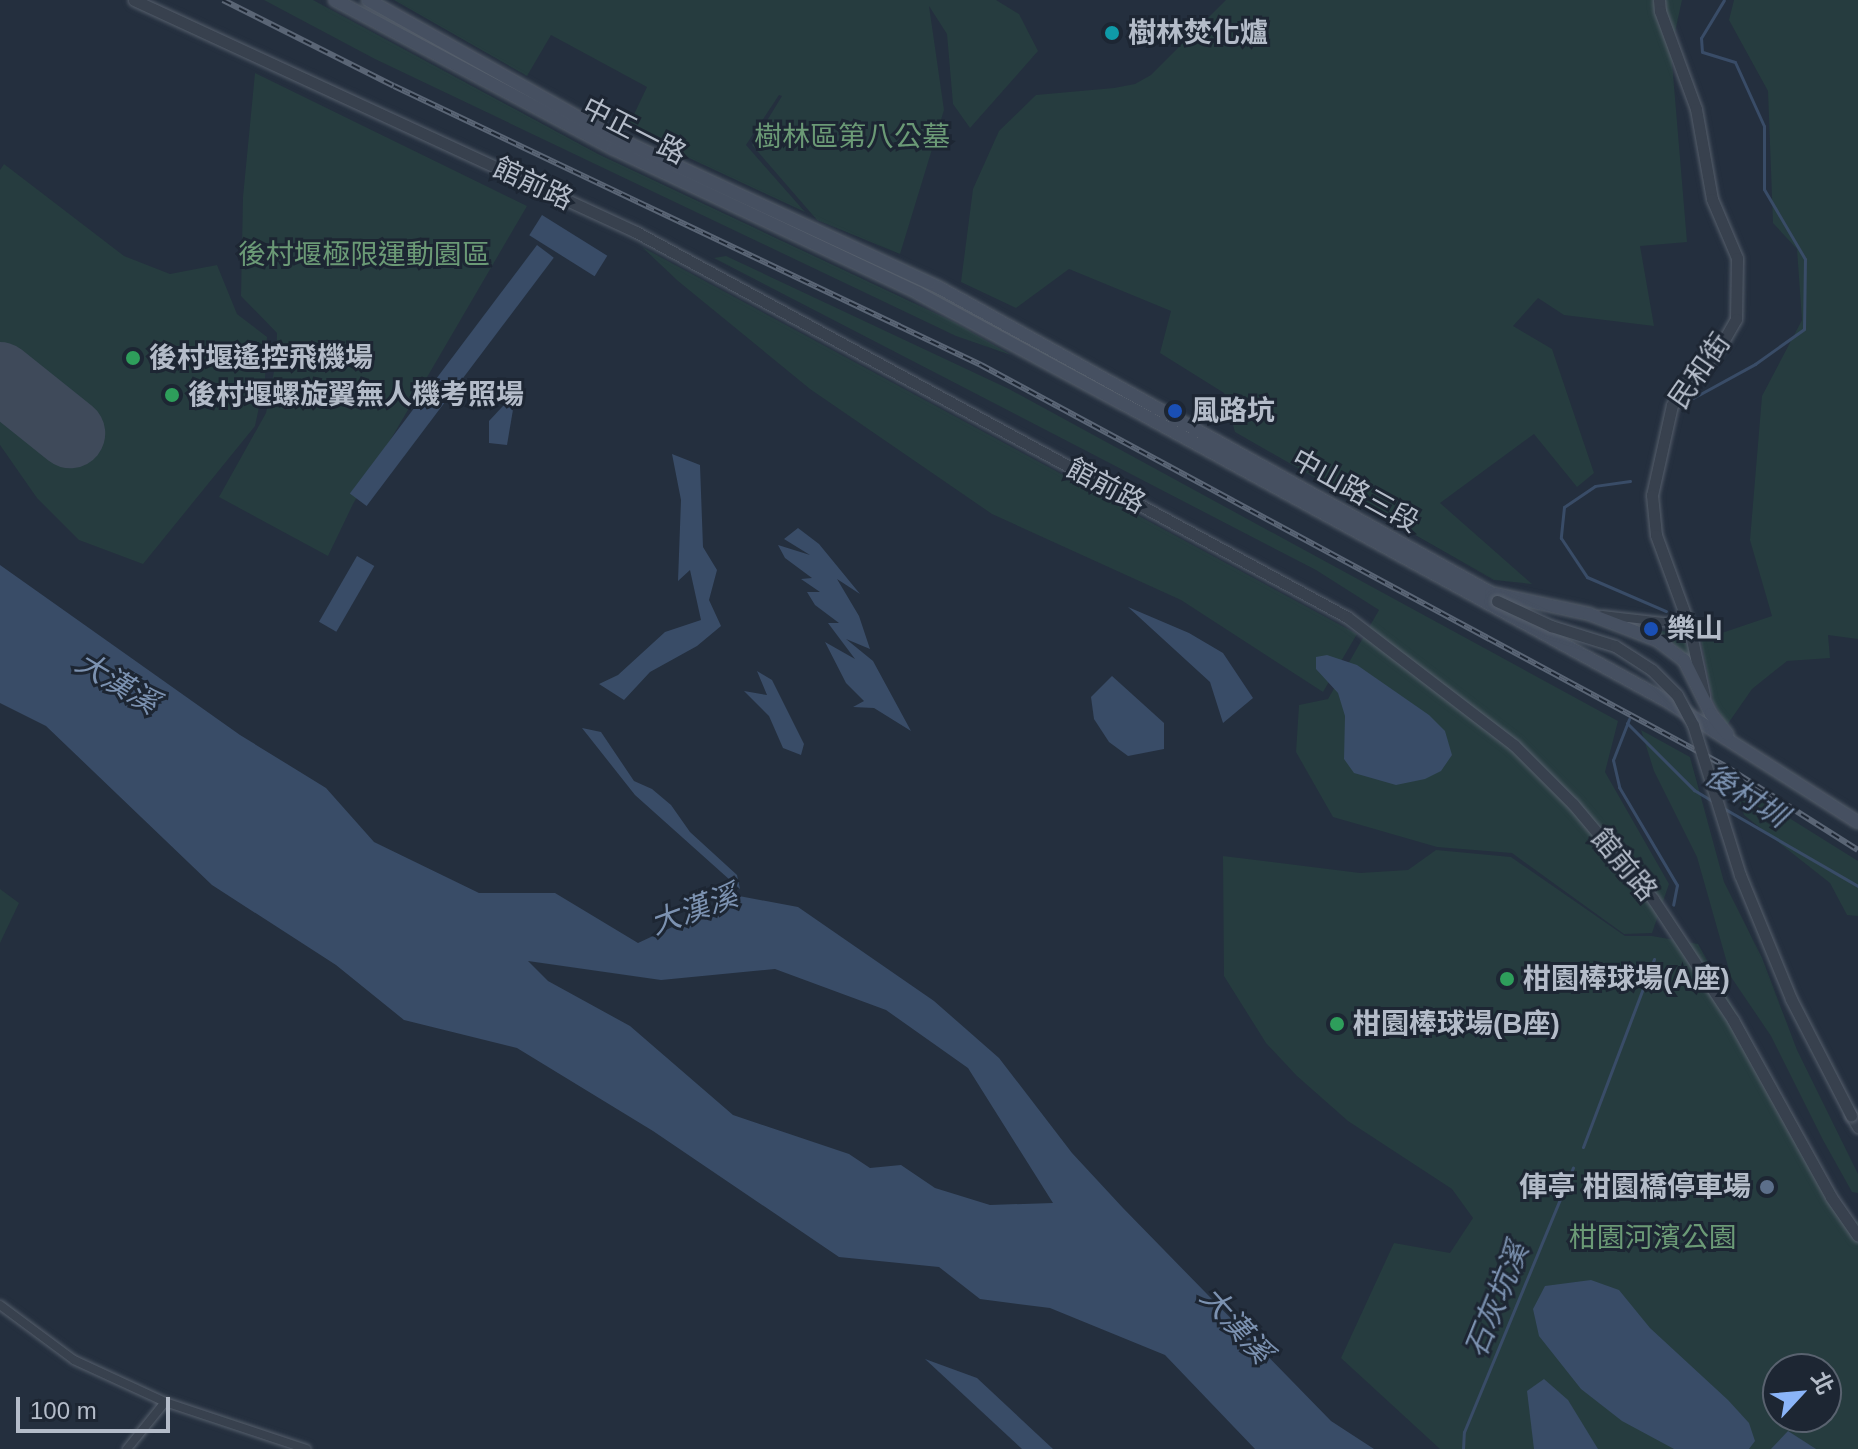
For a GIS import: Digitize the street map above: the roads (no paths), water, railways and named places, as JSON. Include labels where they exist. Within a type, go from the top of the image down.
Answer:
[{"type":"main road","name":"中正一路","points":[[335,0],[614,149],[918,293]]},
{"type":"main road","name":"中正一路","points":[[368,0],[608,134],[908,271]]},
{"type":"main road","name":"中山路三段","points":[[908,271],[1492,599],[1548,638],[1667,701],[1858,822]]},
{"type":"main road","name":"中山路三段","points":[[918,293],[1492,599],[1589,614],[1671,649],[1691,670],[1717,725],[1754,758]]},
{"type":"street","name":"館前路","points":[[134,0],[636,232],[1347,617],[1514,745],[1573,804],[1653,899],[1708,980],[1831,1197],[1858,1236]]},
{"type":"street","name":"民和街","points":[[1659,0],[1660,11],[1696,109],[1712,199],[1737,258],[1736,319],[1722,343],[1688,380],[1672,405],[1652,495],[1656,535],[1689,625],[1705,700]]},
{"type":"street","points":[[1492,599],[1551,626],[1615,646],[1652,670],[1677,695],[1693,725],[1745,889],[1791,999],[1858,1127]]},
{"type":"street","points":[[1589,614],[1689,625]]},
{"type":"street","points":[[0,1305],[74,1360],[165,1402],[306,1449]]},
{"type":"street","points":[[127,1449],[165,1402]]},
{"type":"water","points":[[542,215],[607,256],[595,276],[529,235]]},
{"type":"water","points":[[537,245],[554,258],[367,506],[350,493]]},
{"type":"water","points":[[516,392],[507,445],[489,443],[489,421]]},
{"type":"water","points":[[672,454],[700,465],[703,547],[717,570],[709,600],[721,626],[697,646],[650,672],[624,700],[599,684],[618,675],[665,632],[701,620],[690,570],[678,581],[681,500]]},
{"type":"water","points":[[798,528],[819,544],[860,594],[837,579],[859,616],[870,649],[846,639],[873,661],[911,731],[874,708],[853,707],[864,701],[846,683],[825,642],[855,659],[828,623],[839,623],[815,605],[807,592],[820,592],[801,579],[812,578],[785,558],[778,545],[810,555],[784,539]]},
{"type":"water","points":[[357,556],[374,566],[336,632],[319,622]]},
{"type":"water","name":"大漢溪","points":[[0,565],[240,735],[326,788],[374,842],[479,893],[555,893],[638,943],[739,896],[798,907],[934,1001],[999,1058],[1072,1153],[1123,1208],[1331,1421],[1374,1449],[1255,1449],[1165,1355],[1050,1308],[980,1299],[939,1267],[839,1257],[653,1131],[517,1048],[404,1020],[336,965],[212,885],[46,726],[0,703]],"holes":[[[528,961],[661,980],[775,969],[886,1010],[968,1068],[1053,1203],[990,1205],[935,1188],[901,1165],[870,1168],[849,1154],[733,1115],[630,1026],[548,981]]]},
{"type":"water","points":[[1128,607],[1189,633],[1223,653],[1253,698],[1223,723],[1210,682]]},
{"type":"water","points":[[1327,655],[1357,665],[1429,715],[1445,731],[1452,755],[1441,771],[1425,779],[1396,785],[1354,773],[1344,759],[1345,716],[1338,693],[1316,669],[1316,657]]},
{"type":"water","points":[[757,671],[772,680],[804,744],[801,755],[783,748],[769,716],[744,691],[767,695]]},
{"type":"water","points":[[1112,676],[1164,723],[1164,749],[1128,756],[1109,742],[1094,719],[1091,697]]},
{"type":"water","points":[[582,728],[601,732],[634,781],[652,789],[671,805],[690,832],[737,875],[740,889],[635,795]]},
{"type":"water","points":[[1591,1280],[1619,1290],[1650,1328],[1728,1400],[1749,1423],[1755,1441],[1749,1449],[1674,1449],[1622,1421],[1581,1389],[1539,1336],[1533,1309],[1545,1286]]},
{"type":"water","points":[[925,1359],[977,1378],[1053,1449],[1022,1449]]},
{"type":"water","points":[[1544,1379],[1568,1400],[1598,1449],[1534,1449],[1527,1391]]},
{"type":"water","points":[[1786,1433],[1791,1433],[1816,1449],[1771,1449]]},
{"type":"waterway","name":"石灰坑溪","points":[[1693,398],[1755,364],[1804,329],[1805,259],[1764,189],[1764,126],[1735,62],[1702,52],[1701,38],[1724,0]]},
{"type":"waterway","name":"石灰坑溪","points":[[1630,481],[1595,486],[1564,507],[1561,538],[1587,577],[1666,611]]},
{"type":"waterway","name":"石灰坑溪","points":[[1629,719],[1613,760],[1619,787],[1677,885],[1673,905]]},
{"type":"waterway","name":"後村圳","points":[[1627,723],[1694,790],[1712,801]]},
{"type":"waterway","name":"後村圳","points":[[1725,809],[1858,886]]},
{"type":"waterway","name":"石灰坑溪","points":[[1583,1147],[1654,959]]},
{"type":"waterway","name":"石灰坑溪","points":[[1463,1449],[1464,1432],[1573,1168]]},
{"type":"railway","points":[[223,0],[394,86],[981,365],[1725,766],[1858,850]]},
{"type":"place","name":"樹林焚化爐","points":[[1112,33]]},
{"type":"place","name":"後村堰遙控飛機場","points":[[133,358]]},
{"type":"place","name":"後村堰螺旋翼無人機考照場","points":[[172,395]]},
{"type":"place","name":"風路坑","points":[[1175,411]]},
{"type":"place","name":"樂山","points":[[1651,629]]},
{"type":"place","name":"柑園棒球場(A座)","points":[[1507,979]]},
{"type":"place","name":"柑園棒球場(B座)","points":[[1337,1024]]},
{"type":"place","name":"俥亭 柑園橋停車場","points":[[1767,1187]]},
{"type":"park label","name":"樹林區第八公墓","points":[[852,137]]},
{"type":"park label","name":"後村堰極限運動園區","points":[[364,255]]},
{"type":"park label","name":"柑園河濱公園","points":[[1653,1238]]}]
